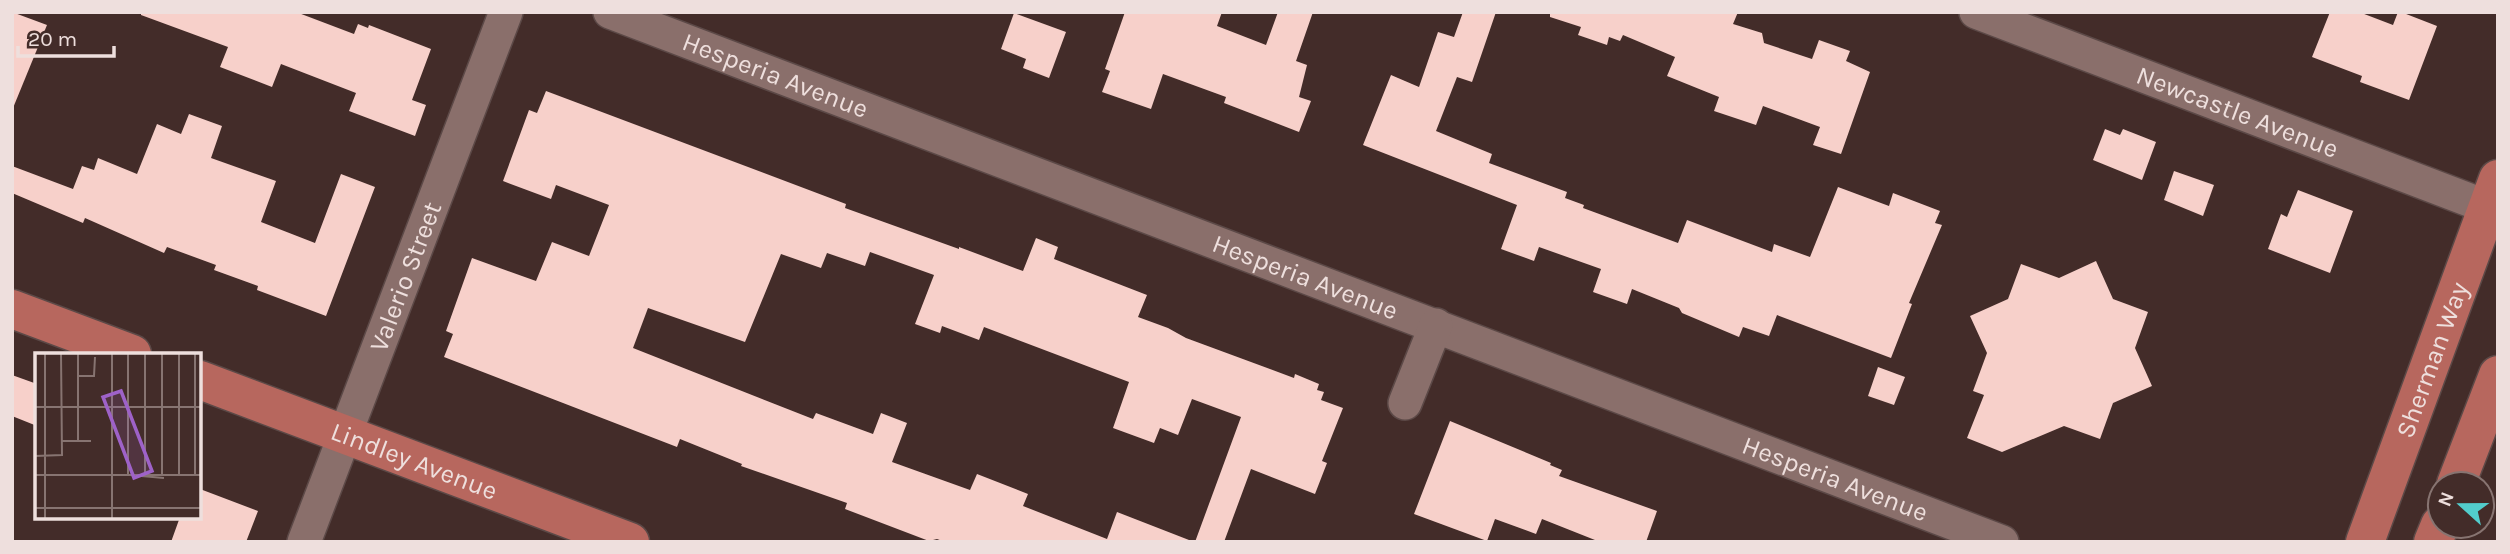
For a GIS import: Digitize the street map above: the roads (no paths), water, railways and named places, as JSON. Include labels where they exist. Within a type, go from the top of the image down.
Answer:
[{"type":"main road","name":"Sherman Way","points":[[2365,542],[2494,199]]},
{"type":"main road","points":[[12,309],[127,353]]},
{"type":"main road","points":[[2461,470],[2498,374]]},
{"type":"main road","name":"Lindley Avenue","points":[[201,380],[630,542]]},
{"type":"street","name":"Valerio Street","points":[[304,542],[506,12]]},
{"type":"street","name":"Hesperia Avenue","points":[[610,12],[2002,542]]},
{"type":"street","name":"Newcastle Avenue","points":[[1976,12],[2494,199]]},
{"type":"street","points":[[1405,403],[1436,325]]}]
